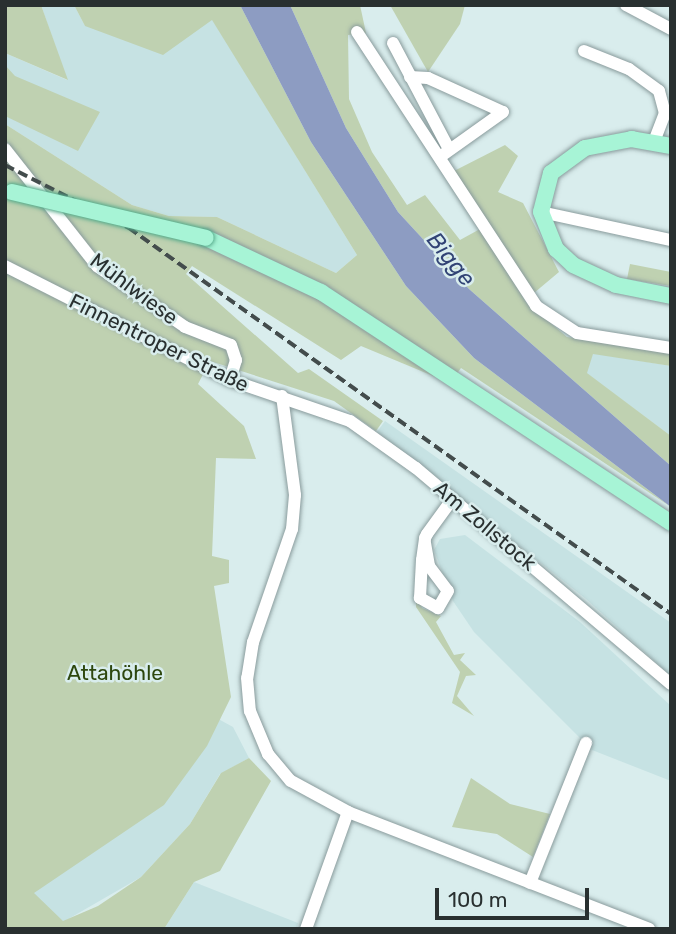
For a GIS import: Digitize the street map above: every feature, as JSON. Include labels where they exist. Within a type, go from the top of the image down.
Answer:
[{"type":"main road","points":[[671,146],[653,141],[612,141],[564,160],[544,185],[541,212],[550,239],[573,265],[616,285],[671,296]]},
{"type":"main road","points":[[9,192],[206,238],[321,292],[671,523]]},
{"type":"street","points":[[626,5],[671,29]]},
{"type":"street","points":[[357,32],[445,152],[544,314],[577,333],[671,348]]},
{"type":"street","points":[[393,43],[445,152]]},
{"type":"street","points":[[584,51],[629,69],[659,91],[664,113],[653,141]]},
{"type":"street","points":[[410,77],[500,106],[497,119],[445,152]]},
{"type":"street","name":"Mühlwiese","points":[[5,149],[97,266],[185,327],[231,345],[236,360],[230,380]]},
{"type":"street","points":[[541,212],[671,240]]},
{"type":"street","name":"Finnentroper Straße","points":[[5,266],[230,380],[282,396]]},
{"type":"street","points":[[282,396],[295,495],[292,529],[251,652],[250,711],[263,745],[290,781],[348,812],[649,929]]},
{"type":"street","name":"Am Zollstock","points":[[282,396],[350,421],[671,684]]},
{"type":"street","points":[[425,543],[429,566],[443,583],[448,597],[436,608],[422,602],[420,585],[425,543],[450,502]]},
{"type":"street","points":[[420,585],[428,573],[443,583]]},
{"type":"street","points":[[530,883],[586,743]]},
{"type":"street","points":[[306,929],[348,812]]},
{"type":"shaded area","points":[[41,5],[74,5],[85,26],[212,19],[357,255],[336,273],[217,217],[169,216],[132,205],[5,124],[5,53],[67,80]]},
{"type":"shaded area","points":[[593,353],[671,366],[671,436],[586,373]]},
{"type":"shaded area","points":[[385,421],[671,623],[671,676],[586,599],[377,432]]},
{"type":"shaded area","points":[[465,535],[580,622],[671,706],[671,781],[592,750],[474,632],[453,601],[434,550],[440,539]]},
{"type":"shaded area","points":[[211,715],[233,727],[249,758],[220,774],[190,824],[141,877],[63,922],[31,891]]},
{"type":"shaded area","points":[[194,882],[298,923],[297,929],[164,929]]},
{"type":"green space","points":[[5,5],[41,5],[68,80],[5,53]]},
{"type":"green space","name":"Attahöhle","points":[[74,5],[240,5],[311,142],[406,286],[474,358],[671,507],[461,368],[450,383],[361,346],[341,360],[192,266],[186,274],[298,373],[309,369],[383,421],[376,431],[334,401],[210,361],[198,384],[244,426],[256,459],[216,458],[212,556],[229,560],[229,583],[214,586],[231,697],[207,746],[164,805],[34,893],[63,921],[98,906],[141,877],[190,824],[221,773],[249,758],[271,781],[220,871],[194,882],[164,929],[5,929],[5,124],[132,205],[169,216],[217,217],[336,273],[357,255],[212,20],[163,55],[85,26]]},
{"type":"green space","points":[[290,5],[360,5],[366,33],[348,35],[349,99],[372,152],[407,205],[425,195],[460,240],[480,229],[526,302],[567,337],[671,353],[671,366],[593,354],[587,373],[671,436],[671,466],[469,289],[398,212],[346,128]]},
{"type":"green space","points":[[390,5],[465,5],[460,24],[428,72]]},
{"type":"green space","points":[[5,65],[15,76],[100,112],[78,151],[5,116]]},
{"type":"green space","points":[[505,145],[518,156],[498,192],[523,203],[559,272],[534,293],[454,171]]},
{"type":"green space","points":[[630,264],[671,272],[671,286],[627,279]]},
{"type":"green space","points":[[416,593],[422,608],[441,616],[436,622],[454,655],[465,653],[460,660],[476,675],[466,676],[457,696],[474,716],[452,703],[460,672],[416,607]]},
{"type":"green space","points":[[471,778],[510,804],[550,814],[533,857],[497,834],[452,827]]},
{"type":"water","points":[[240,5],[290,5],[346,128],[398,212],[469,289],[671,466],[671,507],[474,358],[406,286],[311,142]]},
{"type":"railway","points":[[5,165],[129,228],[671,614]]},
{"type":"water label","name":"Bigge","points":[[451,259]]}]
